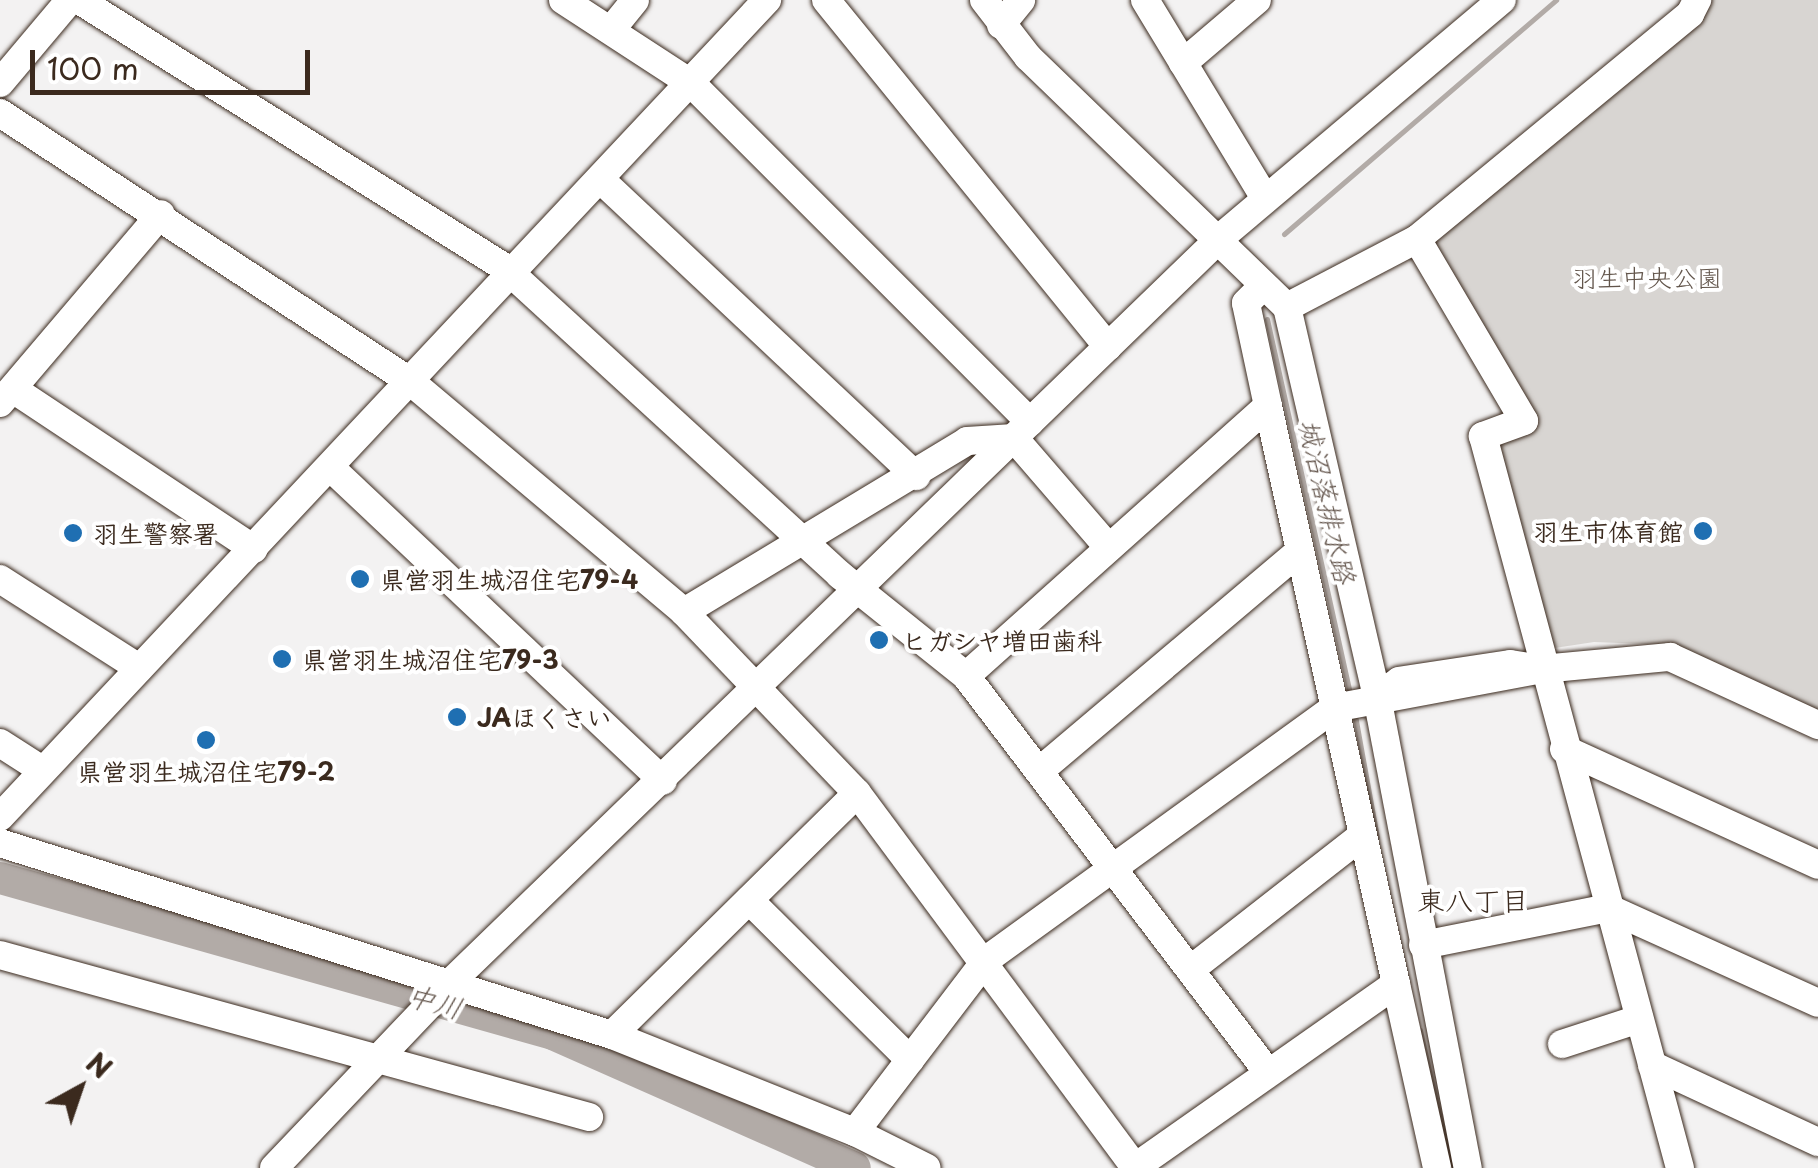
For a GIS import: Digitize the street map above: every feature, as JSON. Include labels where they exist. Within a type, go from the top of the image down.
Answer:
[{"type":"street","points":[[0,83],[70,0]]},
{"type":"street","points":[[79,0],[511,273],[804,542],[966,676],[1042,768],[1112,869],[1268,1073]]},
{"type":"street","points":[[563,0],[692,84],[1022,430],[1109,548]]},
{"type":"street","points":[[611,30],[635,0]]},
{"type":"street","points":[[0,817],[767,0]]},
{"type":"street","points":[[826,0],[1108,348]]},
{"type":"street","points":[[984,0],[1000,25],[1287,307],[1377,696],[1468,1168]]},
{"type":"street","points":[[1000,25],[1021,0]]},
{"type":"street","points":[[1146,0],[1265,198]]},
{"type":"street","points":[[1183,63],[1257,0]]},
{"type":"street","points":[[274,1168],[452,981],[862,590],[1220,238],[1502,0]]},
{"type":"street","points":[[1287,307],[1417,239],[1690,14],[1697,0]]},
{"type":"street","points":[[0,113],[161,214],[410,381],[684,612],[857,793],[986,960],[1134,1168],[1425,959],[1608,908],[1818,1003]]},
{"type":"street","points":[[600,179],[916,476]]},
{"type":"street","points":[[161,214],[3,399],[254,549]]},
{"type":"street","points":[[1417,239],[1524,421],[1483,436],[1542,670],[1680,1168]]},
{"type":"street","points":[[1264,286],[1246,303],[1435,1167]]},
{"type":"street","points":[[966,676],[1268,406]]},
{"type":"street","points":[[684,612],[916,476],[967,441],[1022,430]]},
{"type":"street","points":[[330,468],[663,781]]},
{"type":"street","points":[[1042,768],[1300,551]]},
{"type":"street","points":[[0,578],[140,668]]},
{"type":"street","points":[[855,1132],[986,960],[1334,708],[1377,696],[1398,681],[1510,664],[1542,670],[1670,656],[1818,725]]},
{"type":"street","points":[[0,744],[42,770]]},
{"type":"street","points":[[1564,749],[1818,865]]},
{"type":"street","points":[[612,1035],[857,793]]},
{"type":"street","points":[[1190,970],[1363,836]]},
{"type":"street","points":[[0,843],[452,981],[612,1035],[855,1132],[927,1168]]},
{"type":"street","points":[[749,900],[910,1060]]},
{"type":"street","points":[[0,954],[589,1117]]},
{"type":"street","points":[[1562,1044],[1639,1019]]},
{"type":"street","points":[[1652,1066],[1818,1142]]},
{"type":"green space","name":"羽生中央公園","points":[[1705,0],[1818,0],[1818,713],[1671,645],[1594,642],[1548,649],[1494,440],[1538,426],[1428,239]]},
{"type":"waterway","name":"城沼落排水路","points":[[1284,234],[1556,0]]},
{"type":"waterway","name":"城沼落排水路","points":[[1267,319],[1350,692]]},
{"type":"waterway","name":"城沼落排水路","points":[[1355,715],[1377,837]]},
{"type":"waterway","name":"中川","points":[[0,878],[553,1034],[855,1168]]},
{"type":"waterway","name":"城沼落排水路","points":[[1420,1030],[1451,1168]]},
{"type":"place","name":"羽生市体育館","points":[[1703,531]]},
{"type":"place","name":"羽生警察署","points":[[73,533]]},
{"type":"place","name":"県営羽生城沼住宅79-4","points":[[360,579]]},
{"type":"place","name":"ヒガシヤ増田歯科","points":[[879,640]]},
{"type":"place","name":"県営羽生城沼住宅79-3","points":[[282,659]]},
{"type":"place","name":"JAほくさい","points":[[457,717]]},
{"type":"place","name":"県営羽生城沼住宅79-2","points":[[206,740]]},
{"type":"district","name":"東八丁目","points":[[1473,900]]}]
